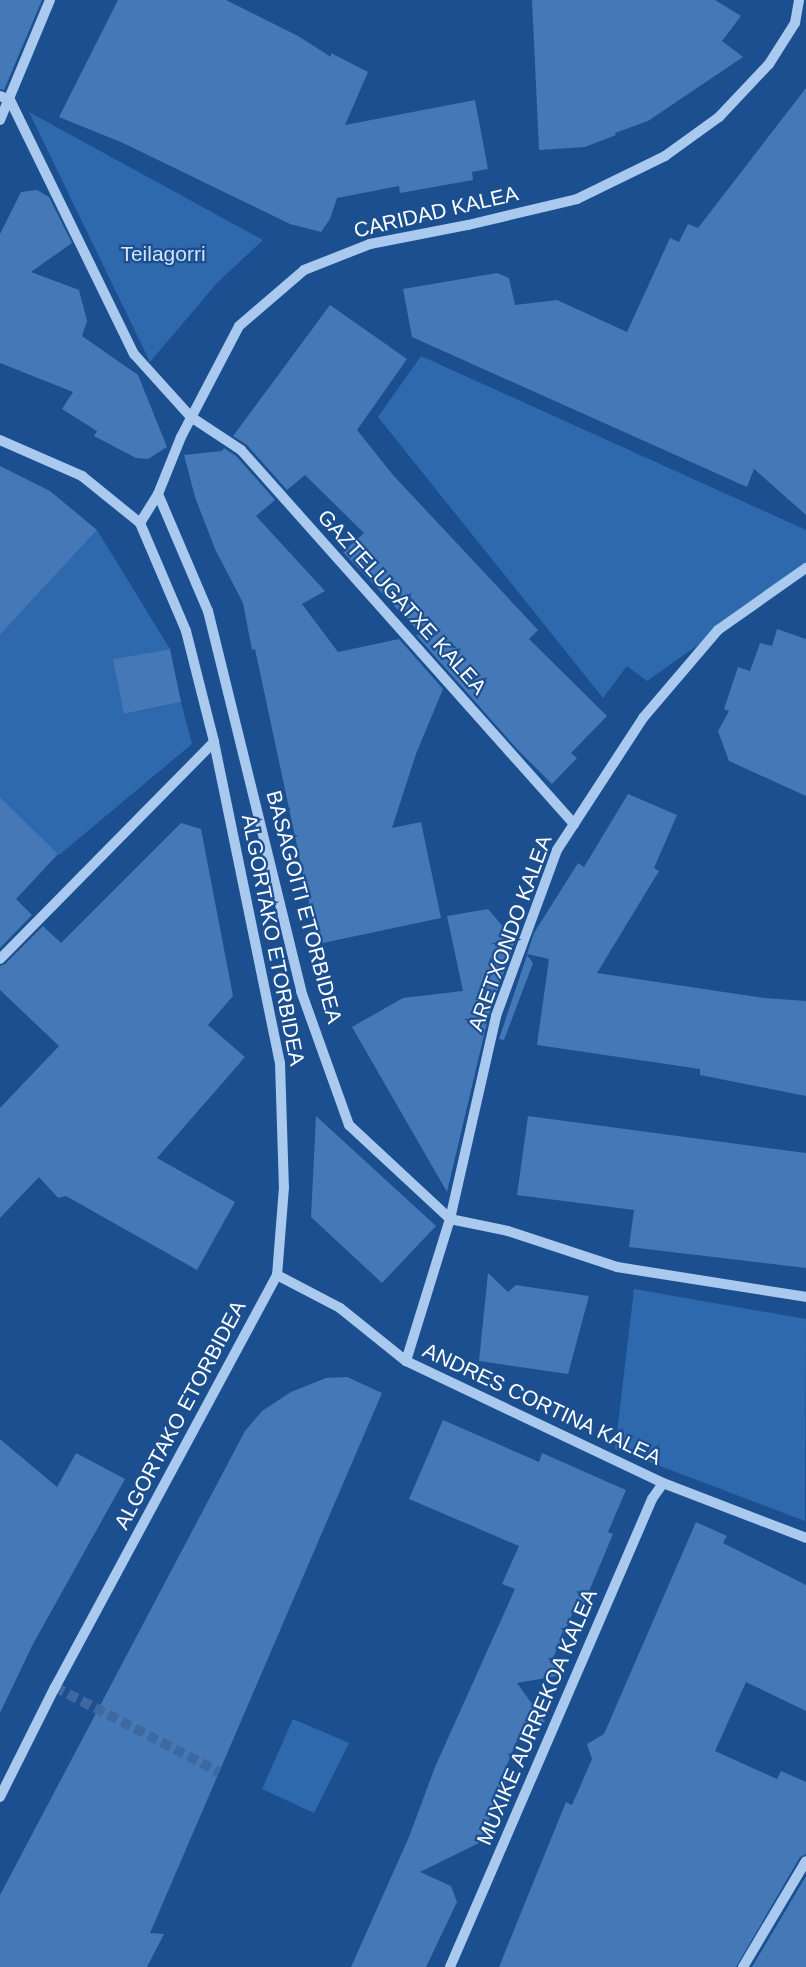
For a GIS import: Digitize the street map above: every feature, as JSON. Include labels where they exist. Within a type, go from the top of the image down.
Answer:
[{"type":"street","points":[[0,120],[5,98],[50,0]]},
{"type":"street","name":"CARIDAD KALEA","points":[[140,523],[158,494],[191,417],[239,326],[304,270],[370,244],[468,225],[576,199],[665,156],[719,117],[769,64],[795,23],[799,0]]},
{"type":"street","points":[[795,23],[806,8]]},
{"type":"street","points":[[5,98],[134,354],[191,417]]},
{"type":"street","name":"GAZTELUGATXE KALEA","points":[[191,417],[241,450],[574,824]]},
{"type":"street","name":"ALGORTAKO ETORBIDEA","points":[[0,440],[82,476],[140,523],[186,631],[214,742],[280,1063],[284,1187],[277,1275],[55,1687],[0,1797]]},
{"type":"street","name":"BASAGOITI ETORBIDEA","points":[[158,494],[208,610],[301,991],[349,1125],[450,1219]]},
{"type":"street","name":"ARETXONDO KALEA","points":[[406,1361],[450,1219],[495,1016],[557,850],[643,718],[718,630],[806,568]]},
{"type":"street","points":[[0,959],[214,742]]},
{"type":"street","points":[[450,1219],[508,1231],[617,1268],[806,1297]]},
{"type":"street","name":"ANDRES CORTINA KALEA","points":[[277,1275],[340,1308],[406,1361],[663,1483],[806,1538]]},
{"type":"street","name":"MUXIKE AURREKOA KALEA","points":[[450,1967],[652,1499],[663,1483]]},
{"type":"street","points":[[743,1967],[806,1861]]},
{"type":"green space","name":"Teilagorri","points":[[29,112],[263,240],[217,283],[150,362]]},
{"type":"green space","points":[[421,356],[806,530],[806,569],[647,681],[627,666],[603,698],[378,417]]},
{"type":"green space","points":[[97,530],[170,649],[114,659],[125,714],[181,702],[192,744],[59,855],[0,797],[0,635]]},
{"type":"green space","points":[[634,1289],[806,1319],[805,1521],[615,1449]]},
{"type":"green space","points":[[293,1719],[349,1743],[314,1813],[262,1789]]},
{"type":"building","points":[[0,0],[42,0],[4,90],[0,89]]},
{"type":"building","points":[[118,0],[226,0],[298,36],[331,57],[331,53],[368,72],[345,125],[475,100],[488,169],[472,172],[473,180],[400,193],[399,186],[337,198],[330,219],[321,232],[290,224],[123,143],[59,117]]},
{"type":"building","points":[[532,0],[715,0],[741,16],[722,41],[743,57],[648,121],[585,147],[539,150]]},
{"type":"building","points":[[806,88],[806,515],[754,469],[747,487],[412,337],[403,289],[497,273],[509,278],[515,305],[557,300],[627,332],[670,238],[679,242],[688,224],[698,228]]},
{"type":"building","points":[[37,190],[49,197],[72,243],[31,272],[79,290],[87,321],[82,336],[138,375],[167,447],[148,459],[136,458],[94,436],[97,431],[62,409],[73,392],[0,363],[0,234],[21,192]]},
{"type":"building","points":[[330,305],[407,359],[357,430],[393,475],[538,630],[529,639],[607,716],[571,753],[577,758],[552,784],[518,750],[416,635],[421,634],[343,552],[364,533],[305,475],[287,490],[247,445],[233,436]]},
{"type":"building","points":[[224,448],[236,456],[275,500],[256,516],[325,591],[302,604],[338,652],[399,639],[443,689],[416,754],[392,828],[421,822],[441,918],[318,944],[255,649],[252,650],[243,603],[215,549],[195,497],[184,455],[222,451]]},
{"type":"building","points":[[0,466],[50,491],[97,530],[0,635]]},
{"type":"building","points":[[777,629],[806,639],[806,796],[729,761],[718,731],[729,711],[724,709],[738,667],[750,671],[760,643],[772,646]]},
{"type":"building","points":[[170,649],[181,702],[124,714],[113,659]]},
{"type":"building","points":[[628,794],[677,815],[654,868],[659,871],[597,973],[764,998],[806,1001],[806,1096],[700,1075],[700,1069],[537,1045],[549,959],[527,954],[534,933],[578,863],[584,867]]},
{"type":"building","points":[[0,797],[58,854],[16,899],[32,915],[0,948]]},
{"type":"building","points":[[181,823],[201,829],[233,996],[208,1025],[245,1057],[157,1158],[235,1202],[197,1270],[66,1196],[58,1198],[39,1177],[0,1218],[0,1108],[59,1046],[0,990],[0,966],[5,964],[43,926],[61,943]]},
{"type":"building","points":[[488,909],[515,941],[489,1014],[447,1192],[352,1027],[403,998],[463,991],[447,916]]},
{"type":"building","points":[[527,955],[533,963],[504,1040],[499,1039]]},
{"type":"building","points":[[316,1116],[436,1226],[382,1283],[311,1217]]},
{"type":"building","points":[[528,1116],[806,1153],[806,1268],[629,1247],[634,1210],[517,1195]]},
{"type":"building","points":[[488,1273],[508,1292],[516,1285],[589,1296],[568,1374],[479,1361]]},
{"type":"building","points":[[347,1377],[382,1393],[150,1933],[164,1934],[147,1967],[0,1967],[0,1895],[245,1431],[262,1411],[291,1392],[326,1378]]},
{"type":"building","points":[[443,1420],[539,1462],[542,1453],[626,1490],[608,1532],[613,1534],[579,1615],[573,1612],[552,1660],[563,1675],[517,1683],[545,1722],[524,1723],[502,1777],[507,1779],[479,1843],[420,1872],[451,1886],[457,1902],[426,1967],[351,1967],[409,1837],[435,1767],[515,1589],[502,1584],[519,1546],[409,1499]]},
{"type":"building","points":[[0,1439],[57,1487],[76,1453],[125,1479],[33,1644],[0,1713]]},
{"type":"building","points":[[696,1522],[727,1536],[723,1543],[806,1585],[806,1711],[746,1682],[715,1751],[777,1779],[781,1771],[806,1782],[806,1854],[800,1857],[736,1967],[499,1967],[566,1802],[572,1805],[592,1759],[587,1744],[604,1734]]},
{"type":"building","points":[[806,1876],[806,1967],[752,1967]]},
{"type":"tunnel","points":[[55,1687],[219,1772]]}]
